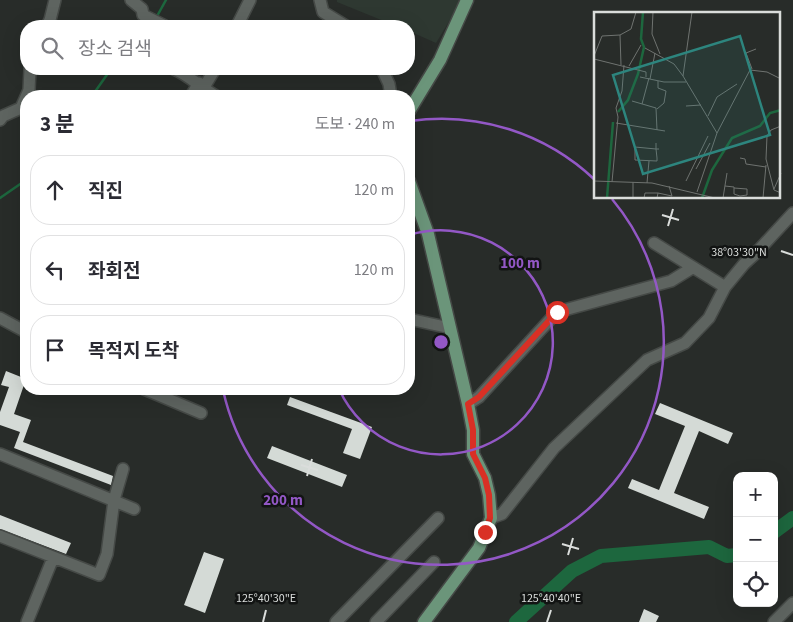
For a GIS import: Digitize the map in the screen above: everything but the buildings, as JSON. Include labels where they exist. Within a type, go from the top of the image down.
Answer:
[{"type":"main road","points":[[415,101],[440,60],[467,0]]},
{"type":"main road","points":[[415,198],[428,234],[468,404],[473,430],[473,454],[485,478],[489,495],[490,518],[479,548],[424,622]]},
{"type":"street","points":[[50,20],[55,0]]},
{"type":"street","points":[[130,0],[142,9],[143,15],[153,20]]},
{"type":"street","points":[[240,20],[250,0]]},
{"type":"street","points":[[320,0],[323,12],[336,20]]},
{"type":"street","points":[[29,90],[30,75]]},
{"type":"street","points":[[186,75],[207,90]]},
{"type":"street","points":[[197,90],[210,75]]},
{"type":"street","points":[[385,75],[390,90]]},
{"type":"street","points":[[0,120],[2,116],[20,108]]},
{"type":"street","points":[[490,518],[502,514],[554,448],[647,360],[686,343],[709,318],[725,288],[744,264],[793,213]]},
{"type":"street","points":[[654,243],[725,288]]},
{"type":"street","points":[[468,404],[479,397],[557,312],[671,281],[692,268]]},
{"type":"street","points":[[0,318],[20,329]]},
{"type":"street","points":[[415,320],[450,328]]},
{"type":"street","points":[[164,395],[201,413]]},
{"type":"street","points":[[0,454],[134,509]]},
{"type":"street","points":[[0,536],[99,575],[107,554],[114,500],[123,469]]},
{"type":"street","points":[[336,622],[438,518]]},
{"type":"street","points":[[27,622],[53,558]]},
{"type":"street","points":[[376,622],[434,562]]},
{"type":"street","points":[[774,622],[793,603]]},
{"type":"shaded area","points":[[337,0],[462,0],[436,43],[415,34],[415,20],[381,20],[337,2]]},
{"type":"waterway","points":[[156,18],[166,0]]},
{"type":"waterway","points":[[96,90],[107,75]]},
{"type":"waterway","points":[[0,198],[20,184]]},
{"type":"waterway","points":[[778,529],[793,518]]},
{"type":"waterway","points":[[516,622],[572,571],[601,556],[709,547],[727,556],[733,555]]},
{"type":"route","points":[[485,532],[490,518],[489,495],[485,478],[473,454],[473,430],[468,404],[479,397],[557,312]]}]
